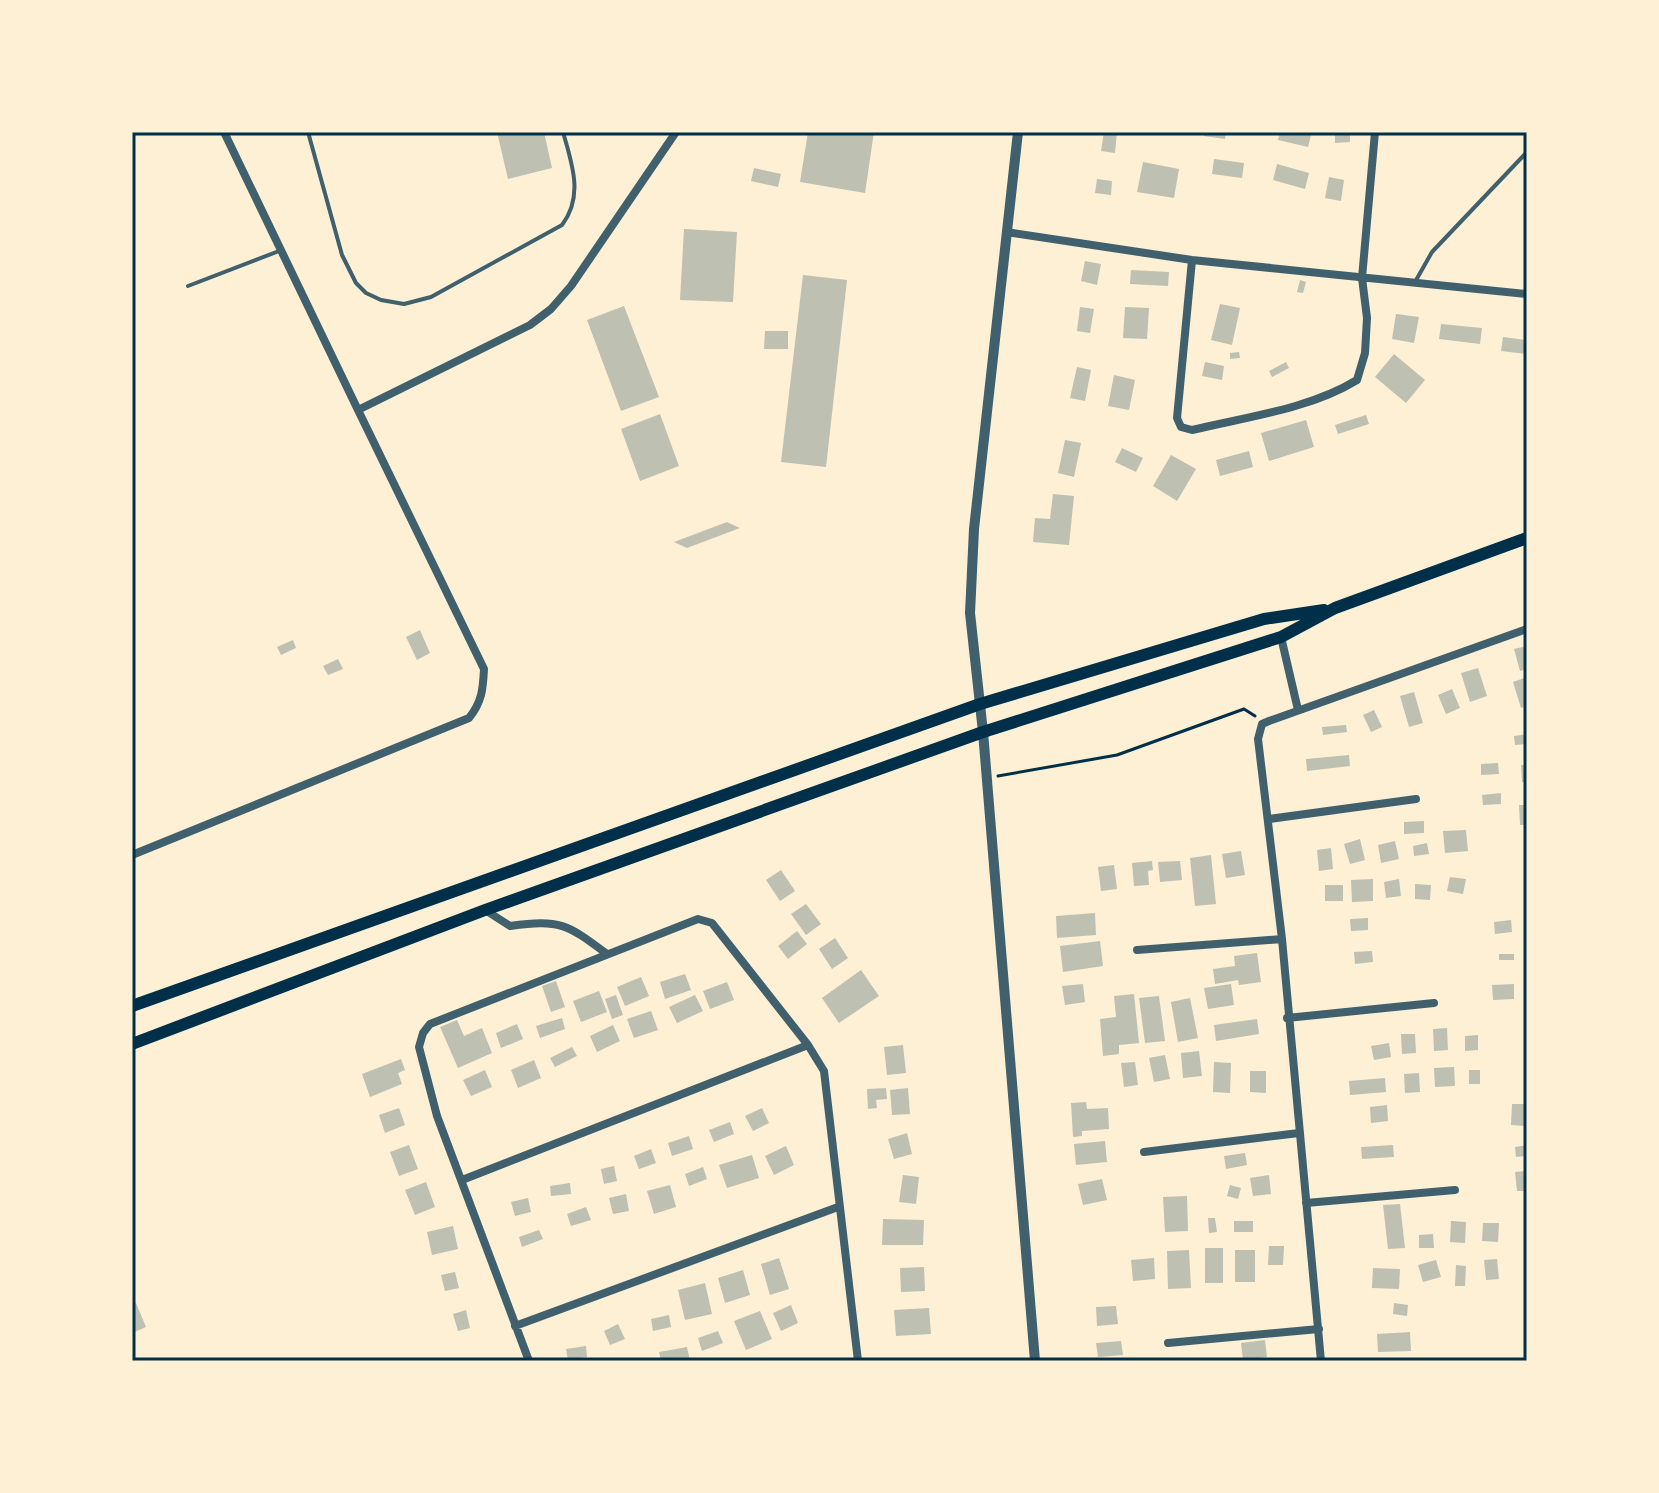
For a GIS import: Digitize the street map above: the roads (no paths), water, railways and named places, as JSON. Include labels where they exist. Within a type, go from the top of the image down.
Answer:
[{"type":"main road","points":[[132,1044],[485,910],[983,732],[1281,637],[1335,608],[1527,538]]},
{"type":"main road","points":[[132,1006],[980,704],[1264,619],[1335,608]]},
{"type":"street","points":[[132,855],[469,718],[478,707],[483,690],[484,669],[224,132]]},
{"type":"street","points":[[358,410],[530,325],[551,309],[571,286],[676,132]]},
{"type":"street","points":[[1018,132],[970,573],[970,613],[987,778],[1035,1361]]},
{"type":"street","points":[[1192,260],[1177,418],[1181,427],[1192,430],[1338,392],[1357,380],[1365,353],[1367,318],[1362,278],[1375,132]]},
{"type":"street","points":[[1006,232],[1192,260],[1527,294]]},
{"type":"street","points":[[1321,1361],[1282,939],[1258,739],[1262,724],[1527,629]]},
{"type":"street","points":[[1281,637],[1298,710]]},
{"type":"street","points":[[1269,819],[1416,799]]},
{"type":"street","points":[[485,910],[510,926],[541,922],[560,924],[607,954]]},
{"type":"street","points":[[529,1361],[437,1116],[420,1057],[423,1033],[430,1024],[693,919],[708,921],[808,1045],[820,1062],[827,1080],[838,1207],[858,1361]]},
{"type":"street","points":[[1137,950],[1282,939]]},
{"type":"street","points":[[1287,1018],[1434,1003]]},
{"type":"street","points":[[462,1180],[808,1045]]},
{"type":"street","points":[[1144,1152],[1299,1133]]},
{"type":"street","points":[[1306,1203],[1455,1190]]},
{"type":"street","points":[[515,1326],[838,1207]]},
{"type":"street","points":[[1168,1343],[1319,1329]]},
{"type":"lane","points":[[308,132],[342,255],[356,283],[366,293],[381,300],[404,304],[431,297],[562,225],[575,199],[575,179],[563,132]]},
{"type":"lane","points":[[1414,284],[1432,252],[1527,152]]},
{"type":"lane","points":[[188,286],[281,250]]}]
